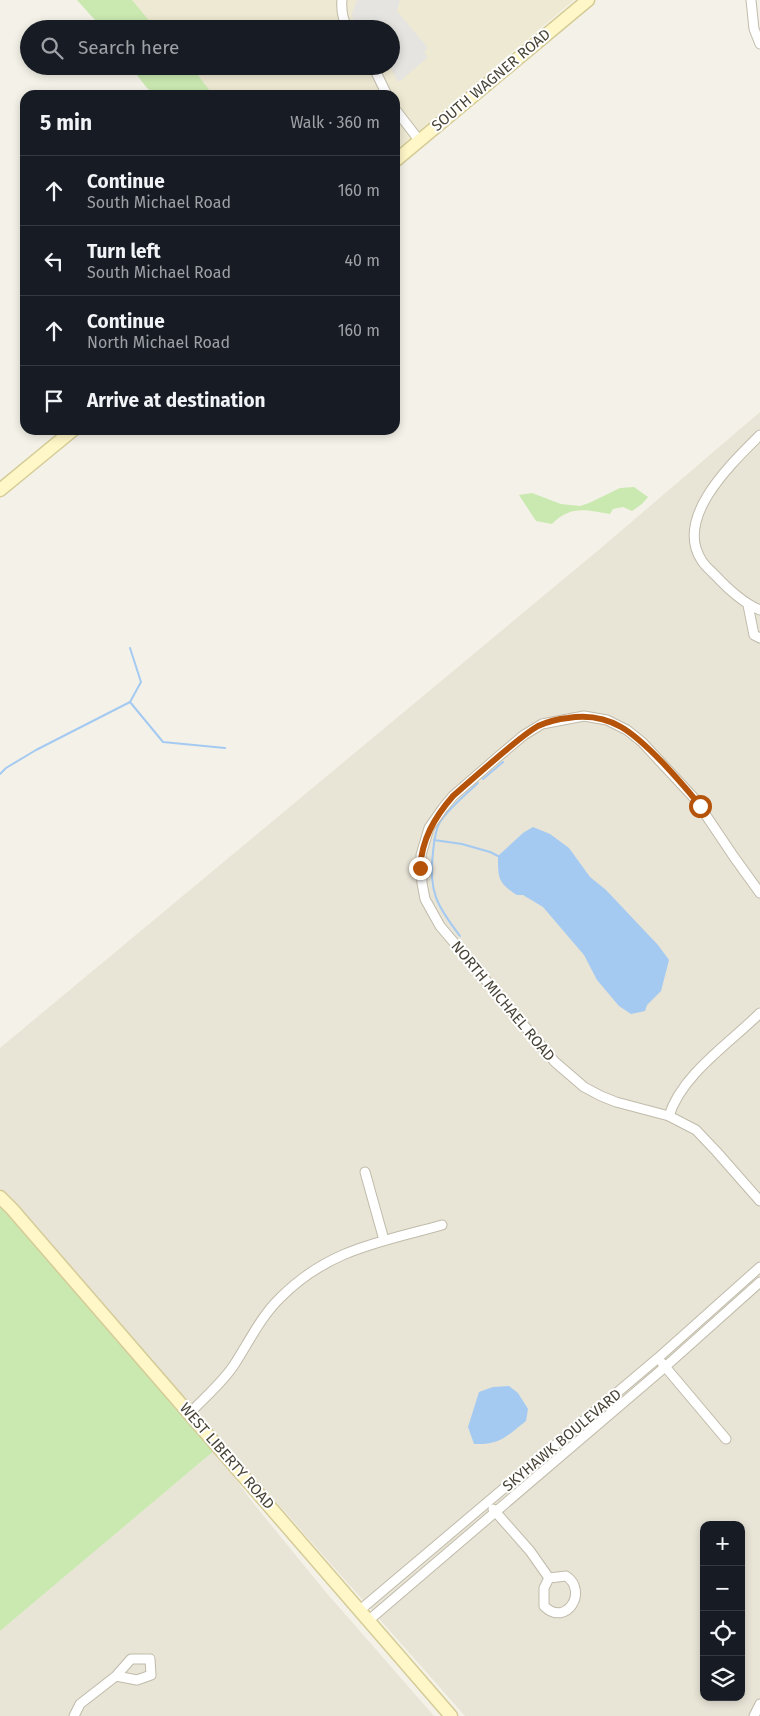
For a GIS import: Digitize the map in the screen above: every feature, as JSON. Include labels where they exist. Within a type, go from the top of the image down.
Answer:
[{"type":"main road","name":"SOUTH WAGNER ROAD","points":[[400,157],[588,0]]},
{"type":"main road","points":[[0,490],[67,435]]},
{"type":"main road","name":"WEST LIBERTY ROAD","points":[[0,1197],[190,1413],[451,1716]]},
{"type":"street","points":[[342,0],[344,20]]},
{"type":"street","points":[[751,0],[754,30],[760,44]]},
{"type":"street","points":[[377,75],[385,90]]},
{"type":"street","points":[[400,115],[419,140]]},
{"type":"street","points":[[760,435],[735,461],[705,498],[697,515],[694,533],[701,561],[720,581],[748,605],[760,610]]},
{"type":"street","points":[[748,605],[754,636],[760,638]]},
{"type":"street","name":"NORTH MICHAEL ROAD","points":[[760,893],[695,799],[642,742],[627,730],[606,720],[584,716],[542,724],[524,735],[453,796],[434,821],[425,840],[421,855],[421,876],[426,899],[440,926],[570,1077],[584,1087],[616,1102],[669,1116],[696,1130],[760,1201]]},
{"type":"street","points":[[669,1116],[672,1106],[680,1094],[708,1060],[760,1013]]},
{"type":"street","points":[[365,1172],[384,1240]]},
{"type":"street","points":[[190,1413],[233,1367],[268,1312],[288,1290],[317,1268],[343,1254],[384,1240],[442,1225]]},
{"type":"street","name":"SKYHAWK BOULEVARD","points":[[365,1615],[488,1503],[658,1358],[760,1267]]},
{"type":"street","name":"SKYHAWK BOULEVARD","points":[[365,1615],[496,1512],[665,1367],[760,1282]]},
{"type":"street","points":[[658,1358],[726,1439]]},
{"type":"street","points":[[488,1503],[530,1551],[548,1578]]},
{"type":"street","points":[[566,1576],[572,1580],[575,1587],[575,1598],[572,1606],[564,1612],[550,1612],[544,1606],[544,1588],[548,1578],[566,1576]]},
{"type":"street","points":[[74,1716],[80,1704],[116,1676]]},
{"type":"street","points":[[754,1716],[760,1704]]},
{"type":"shaded area","points":[[128,0],[574,0],[400,147],[400,90],[204,90],[191,75],[400,75],[400,20],[145,20]]},
{"type":"shaded area","points":[[357,0],[400,0],[397,11],[428,48],[424,52],[428,57],[400,81],[397,81],[394,75],[400,75],[400,20],[353,20],[352,13]]},
{"type":"shaded area","points":[[760,412],[760,1716],[465,1716],[0,1189],[0,1048],[601,548]]},
{"type":"shaded area","points":[[215,1450],[250,1499],[324,1590],[434,1716],[0,1716],[0,1631]]},
{"type":"green space","points":[[77,0],[132,0],[149,20],[95,20]]},
{"type":"green space","points":[[137,75],[198,75],[209,90],[150,90]]},
{"type":"green space","points":[[634,487],[648,497],[632,511],[623,507],[613,509],[610,514],[586,510],[572,511],[552,524],[536,521],[519,495],[532,493],[561,504],[580,506],[620,488]]},
{"type":"green space","points":[[0,1201],[215,1450],[0,1631]]},
{"type":"water","points":[[533,827],[550,834],[569,848],[590,877],[606,890],[658,945],[669,960],[661,991],[647,1005],[645,1011],[631,1014],[619,1006],[597,980],[584,955],[543,907],[523,895],[517,895],[506,887],[500,879],[498,856],[523,833]]},
{"type":"water","points":[[509,1386],[518,1393],[528,1409],[526,1421],[497,1441],[474,1444],[468,1427],[479,1392],[493,1387]]},
{"type":"waterway","points":[[130,648],[141,682],[130,702]]},
{"type":"waterway","points":[[0,774],[6,768],[36,750],[130,702],[163,742],[225,748]]},
{"type":"waterway","points":[[483,779],[503,762]]},
{"type":"waterway","points":[[460,936],[445,916],[433,888],[434,844],[440,822],[453,806],[478,783]]},
{"type":"waterway","points":[[434,840],[462,844],[498,856]]},
{"type":"route","points":[[420,868],[421,855],[429,828],[453,796],[524,735],[542,724],[562,719],[584,716],[595,717],[627,730],[672,772],[700,806]]}]
